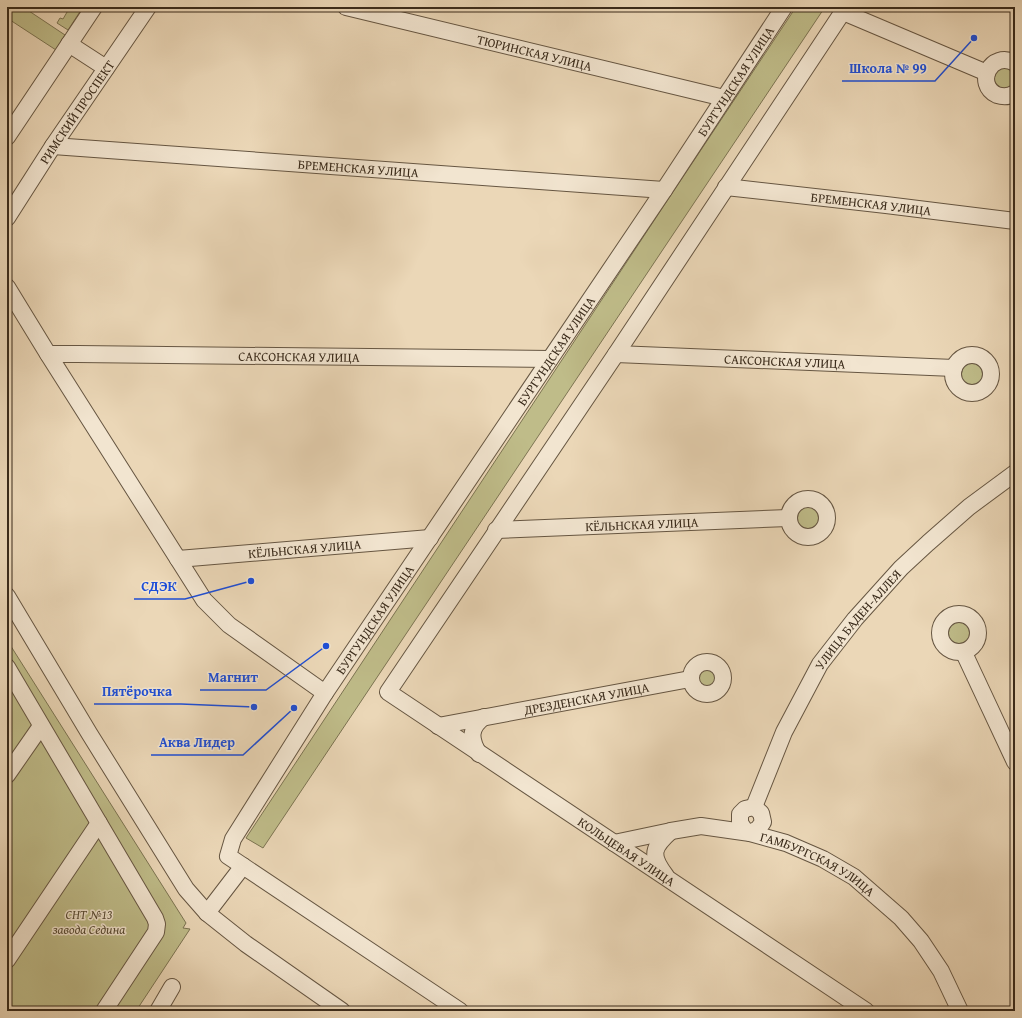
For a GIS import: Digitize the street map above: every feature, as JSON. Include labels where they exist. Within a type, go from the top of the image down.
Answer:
[{"type":"street","points":[[7,137],[94,7]]},
{"type":"street","name":"РИМСКИЙ ПРОСПЕКТ","points":[[7,218],[53,146],[148,7]]},
{"type":"street","name":"ТЮРИНСКАЯ УЛИЦА","points":[[346,7],[724,98]]},
{"type":"street","name":"БУРГУНДСКАЯ УЛИЦА","points":[[243,866],[228,856],[233,839],[325,693],[664,190],[784,7]]},
{"type":"street","points":[[496,530],[616,354],[844,9],[987,73]]},
{"type":"street","points":[[69,44],[106,68]]},
{"type":"street","points":[[1015,63],[1006,60],[996,62],[989,68],[986,79],[987,85],[995,94],[1006,96],[1015,93]]},
{"type":"street","name":"БРЕМЕНСКАЯ УЛИЦА","points":[[53,146],[664,190]]},
{"type":"street","name":"БРЕМЕНСКАЯ УЛИЦА","points":[[726,187],[1015,221]]},
{"type":"street","points":[[7,286],[48,354],[204,600],[229,625],[325,693]]},
{"type":"street","name":"САКСОНСКАЯ УЛИЦА","points":[[48,354],[550,359]]},
{"type":"street","name":"САКСОНСКАЯ УЛИЦА","points":[[616,354],[954,368]]},
{"type":"street","name":"УЛИЦА БАДЕН-АЛЛЕЯ","points":[[748,832],[758,828],[763,822],[763,816],[754,807],[784,732],[820,664],[855,619],[902,568],[969,507],[1015,473]]},
{"type":"street","name":"КЁЛЬНСКАЯ УЛИЦА","points":[[496,530],[788,518]]},
{"type":"street","name":"КОЛЬЦЕВАЯ УЛИЦА","points":[[496,530],[388,692],[866,1011]]},
{"type":"street","name":"КЁЛЬНСКАЯ УЛИЦА","points":[[178,559],[430,538]]},
{"type":"street","points":[[7,596],[89,733],[186,888],[207,913],[246,944],[342,1011]]},
{"type":"street","points":[[964,653],[1015,762]]},
{"type":"street","points":[[7,667],[155,918],[157,924],[156,932],[104,1011]]},
{"type":"street","name":"ДРЕЗДЕНСКАЯ УЛИЦА","points":[[438,726],[690,679]]},
{"type":"street","points":[[479,754],[472,737],[473,729],[477,722],[484,717]]},
{"type":"street","points":[[7,775],[41,726]]},
{"type":"street","points":[[7,960],[99,823]]},
{"type":"street","name":"ГАМБУРГСКАЯ УЛИЦА","points":[[614,843],[701,826],[748,832],[786,843],[823,859],[854,876],[901,918],[921,941],[941,971],[960,1011]]},
{"type":"street","points":[[668,879],[658,865],[655,851],[657,845],[671,831]]},
{"type":"street","points":[[207,913],[243,866],[460,1011]]},
{"type":"street","points":[[158,1011],[172,987]]},
{"type":"green space","points":[[7,7],[23,7],[65,35],[56,50],[7,18]]},
{"type":"green space","points":[[70,7],[83,7],[68,30],[57,23],[60,18],[63,19]]},
{"type":"green space","points":[[796,7],[825,7],[263,848],[246,838],[667,201]]},
{"type":"green space","points":[[998,66],[1015,70],[1015,86],[1005,91],[994,85],[993,73]]},
{"type":"green space","points":[[973,360],[983,364],[987,374],[983,384],[973,388],[963,384],[959,374],[963,364]]},
{"type":"green space","points":[[808,504],[818,508],[822,518],[818,528],[808,532],[798,528],[794,518],[798,508]]},
{"type":"green space","points":[[959,619],[969,623],[973,633],[969,643],[959,647],[949,643],[945,633],[949,623]]},
{"type":"green space","name":"СНТ №13 завода Седина","points":[[7,640],[186,923],[183,928],[190,929],[136,1011],[7,1011]]},
{"type":"green space","points":[[702,668],[710,668],[716,674],[716,682],[710,688],[702,688],[696,682],[696,674]]},
{"type":"place","name":"Школа № 99","points":[[974,38]]},
{"type":"place","name":"СДЭК","points":[[251,581]]},
{"type":"place","name":"Магнит","points":[[326,646]]},
{"type":"place","name":"Пятёрочка","points":[[254,707]]},
{"type":"place","name":"Аква Лидер","points":[[294,708]]}]
